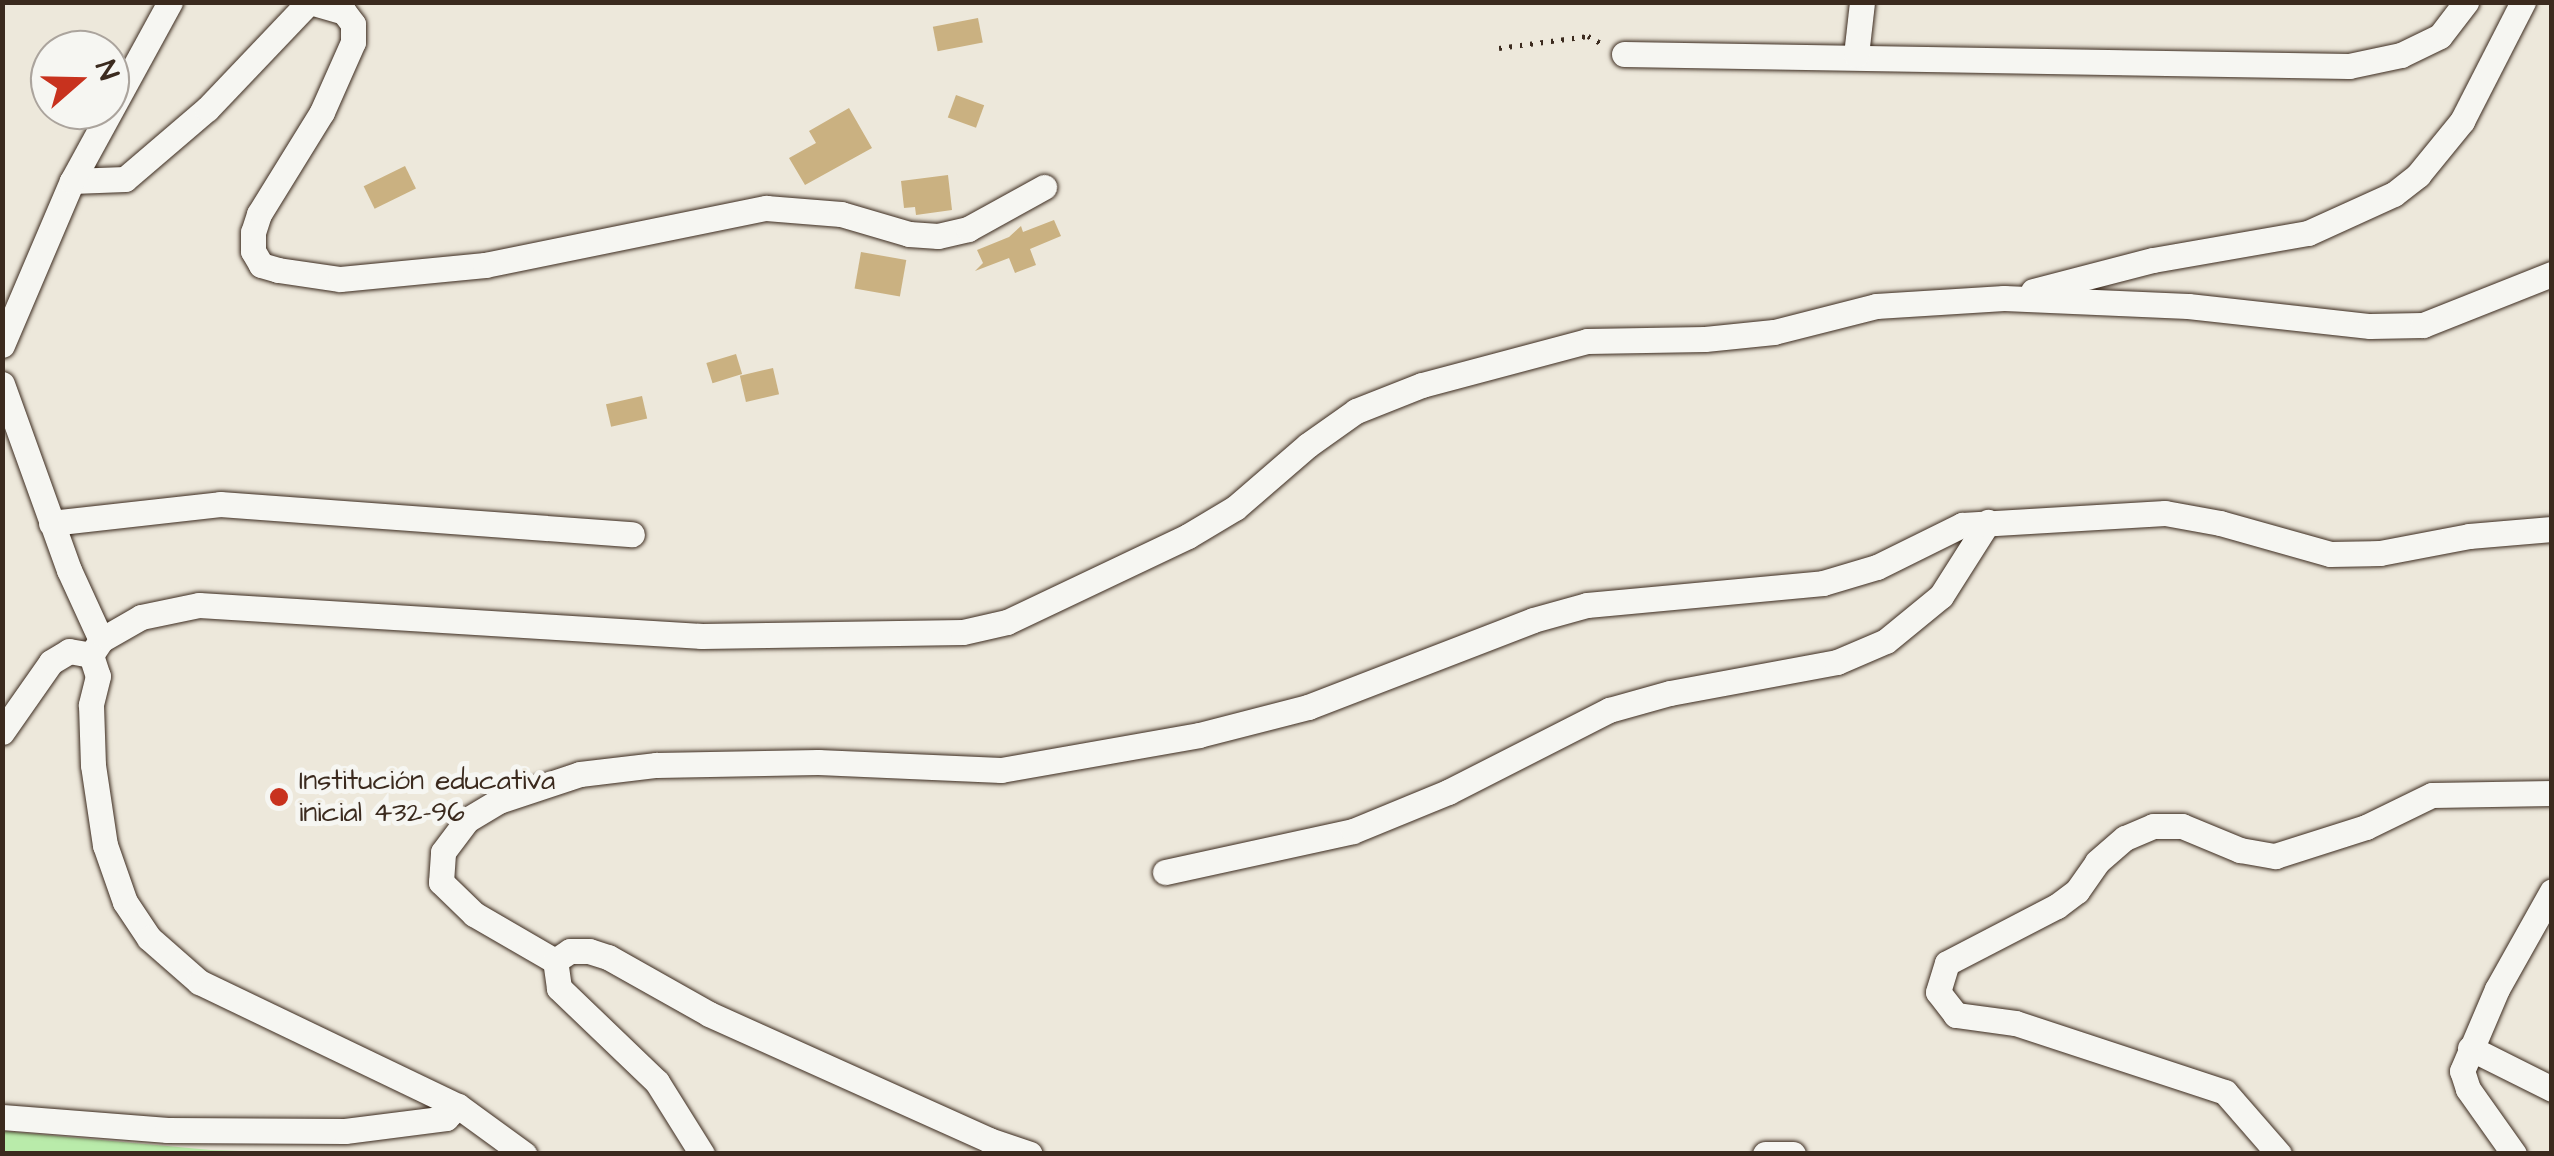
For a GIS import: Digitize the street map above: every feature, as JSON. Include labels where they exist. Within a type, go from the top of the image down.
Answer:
[{"type":"street","points":[[2,345],[72,181],[170,2]]},
{"type":"street","points":[[72,181],[125,179],[207,109],[310,2],[344,12],[353,24],[353,42],[322,112],[259,214],[252,232],[253,251],[262,265],[278,270],[340,279],[450,270],[553,253],[766,208],[842,214],[910,234],[938,236],[968,229],[1044,187]]},
{"type":"street","points":[[1856,55],[1862,2]]},
{"type":"street","points":[[1624,54],[2349,66],[2401,56],[2440,36],[2466,2]]},
{"type":"street","points":[[2004,298],[2153,260],[2308,232],[2394,194],[2418,174],[2462,121],[2523,2]]},
{"type":"street","points":[[2,732],[51,662],[69,651],[96,647],[141,618],[200,605],[702,636],[963,632],[1007,622],[1188,536],[1235,508],[1308,445],[1356,411],[1422,386],[1587,341],[1705,339],[1774,332],[1876,306],[2004,298],[2188,306],[2370,326],[2423,325],[2552,274]]},
{"type":"street","points":[[2,384],[96,647],[93,764],[105,845],[125,902],[149,938],[199,982],[458,1106],[524,1154]]},
{"type":"street","points":[[51,523],[220,504],[632,534]]},
{"type":"street","points":[[556,961],[474,914],[441,882],[442,852],[466,820],[499,801],[580,774],[656,765],[782,762],[1000,770],[1199,735],[1308,706],[1533,620],[1588,606],[1824,583],[1878,567],[1962,525],[2114,520],[2165,513],[2220,523],[2330,554],[2380,553],[2468,536],[2552,529]]},
{"type":"street","points":[[1165,872],[1353,831],[1448,792],[1608,710],[1670,693],[1837,662],[1870,648],[1886,641],[1940,596],[1988,522]]},
{"type":"street","points":[[2278,1154],[2225,1092],[2015,1023],[1956,1015],[1938,992],[1946,963],[2058,906],[2077,891],[2111,850],[2153,826],[2182,826],[2240,850],[2275,856],[2366,827],[2432,795],[2552,793]]},
{"type":"street","points":[[2514,1154],[2468,1089],[2462,1070],[2496,989],[2552,892]]},
{"type":"street","points":[[556,961],[570,951],[608,957],[709,1014],[989,1140],[1030,1154]]},
{"type":"street","points":[[556,961],[559,988],[657,1082],[702,1154]]},
{"type":"street","points":[[2470,1048],[2552,1089]]},
{"type":"street","points":[[2,1116],[167,1130],[344,1131],[446,1118],[458,1106]]},
{"type":"street","points":[[1765,1154],[1793,1154]]},
{"type":"path","points":[[1500,48],[1588,36],[1624,54]]},
{"type":"green space","points":[[3,1131],[211,1150],[301,1153],[3,1153]]},
{"type":"building","points":[[978,18],[983,43],[938,51],[933,27]]},
{"type":"building","points":[[956,95],[984,105],[976,128],[948,118]]},
{"type":"building","points":[[849,108],[872,148],[805,185],[789,158],[816,143],[809,131]]},
{"type":"building","points":[[405,166],[416,188],[375,209],[364,186]]},
{"type":"building","points":[[948,175],[952,210],[916,215],[915,207],[904,208],[901,181]]},
{"type":"building","points":[[1054,220],[1061,236],[1030,249],[1036,265],[1015,273],[1009,258],[975,271],[983,263],[977,250],[1009,237],[1021,226],[1023,232]]},
{"type":"building","points":[[861,252],[906,260],[900,296],[855,288]]},
{"type":"building","points":[[736,354],[742,374],[712,383],[706,363]]},
{"type":"building","points":[[773,368],[779,394],[746,402],[740,376]]},
{"type":"building","points":[[642,396],[647,418],[611,427],[606,404]]},
{"type":"place","name":"Institución educativa inicial 432-96","points":[[279,797]]}]
